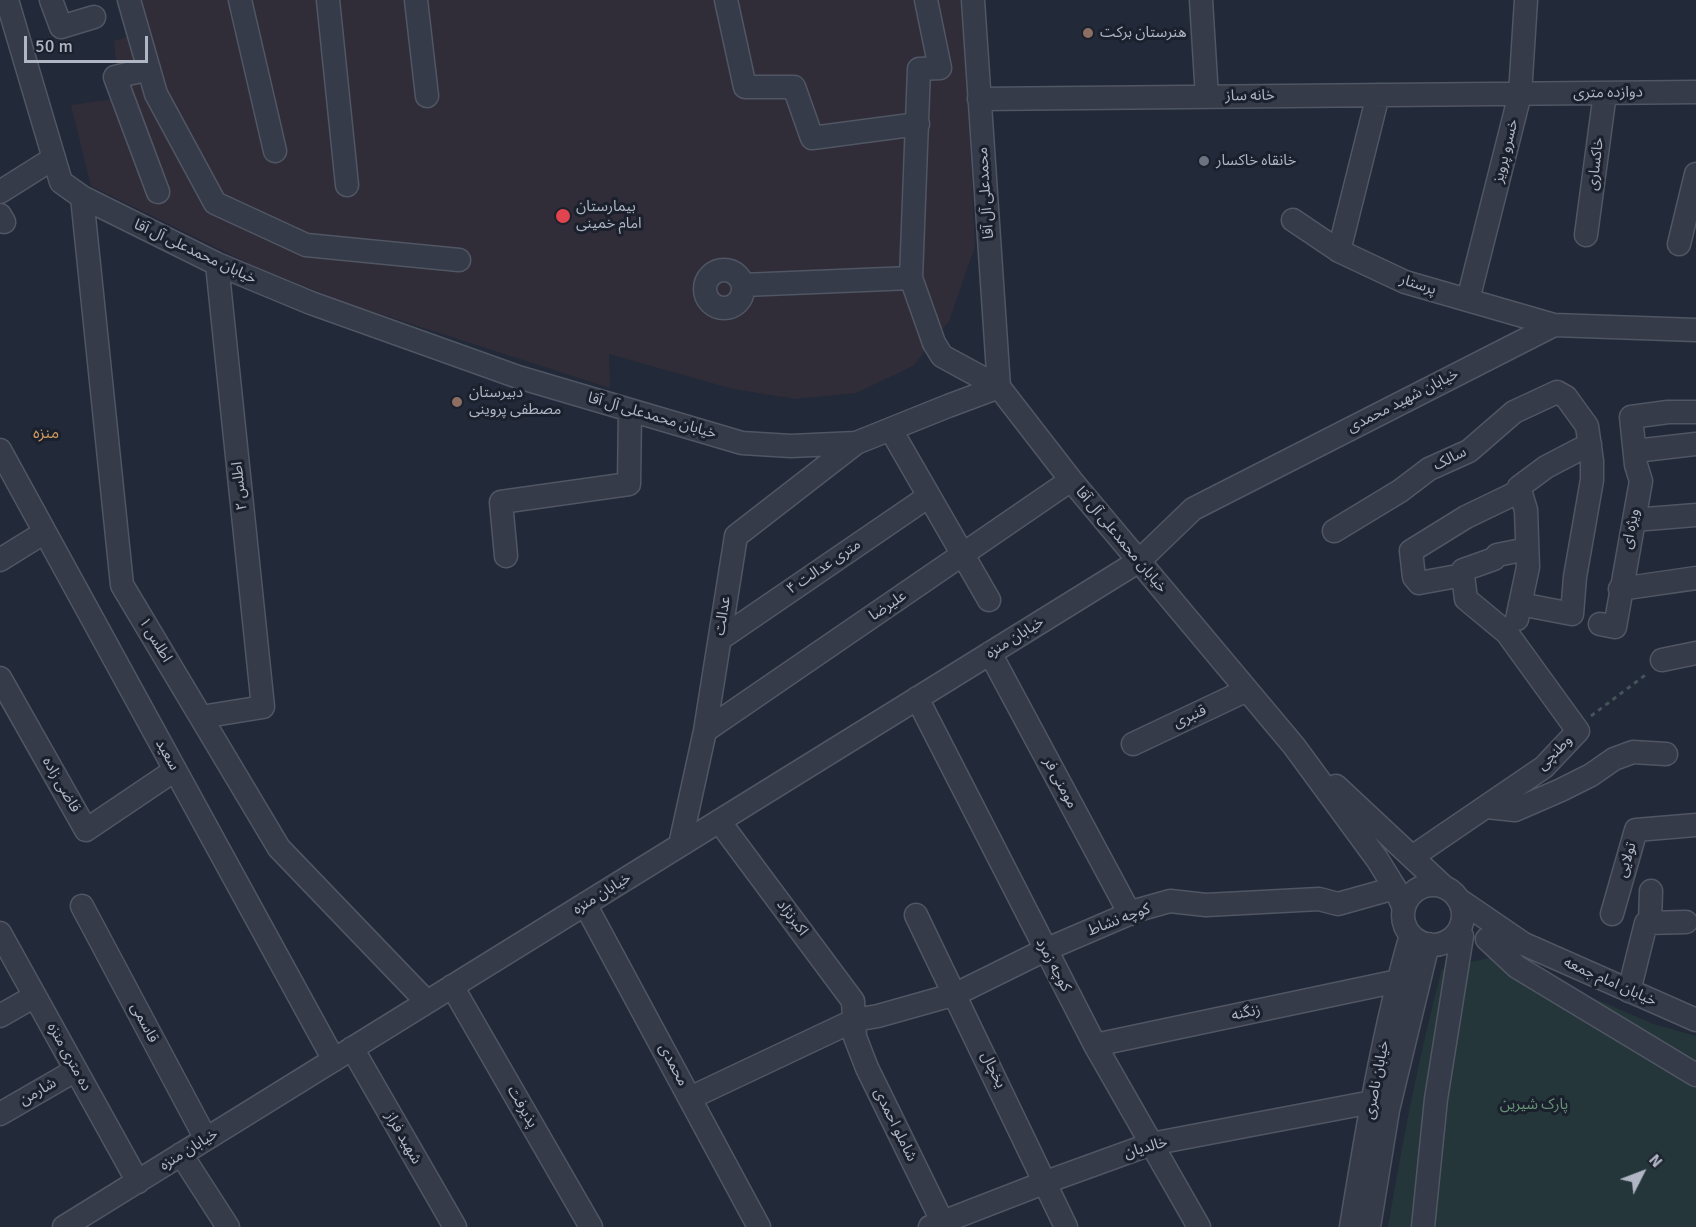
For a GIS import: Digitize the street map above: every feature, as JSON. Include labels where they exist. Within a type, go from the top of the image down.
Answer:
[{"type":"street","name":"خیابان محمدعلی آل آقا","points":[[7,0],[10,44],[61,182],[82,196],[217,264],[311,303],[518,378],[742,442],[791,446],[856,443],[999,387],[1071,480],[1294,746],[1377,859],[1399,898]]},
{"type":"street","points":[[51,0],[61,27],[94,17]]},
{"type":"street","points":[[129,0],[156,94],[215,203],[306,245],[459,260]]},
{"type":"street","points":[[240,0],[275,151]]},
{"type":"street","points":[[328,0],[347,185]]},
{"type":"street","points":[[416,0],[427,96]]},
{"type":"street","points":[[726,0],[745,87],[794,87],[812,138],[918,124]]},
{"type":"street","points":[[926,0],[940,68],[920,69],[911,278],[934,344],[942,356],[999,387]]},
{"type":"street","name":"محمدعلی آل آقا","points":[[973,0],[999,387]]},
{"type":"street","points":[[1201,0],[1207,97]]},
{"type":"street","name":"خسرو پرویز","points":[[1468,300],[1520,94],[1526,0]]},
{"type":"street","points":[[149,69],[115,77],[159,192]]},
{"type":"street","name":"دوازده متری","points":[[1520,94],[1696,92]]},
{"type":"street","name":"خاکساری","points":[[1586,235],[1605,93]]},
{"type":"street","name":"خانه ساز","points":[[979,99],[1520,94]]},
{"type":"street","points":[[1339,250],[1378,95]]},
{"type":"street","points":[[0,192],[54,159]]},
{"type":"street","points":[[1679,244],[1696,174]]},
{"type":"street","name":"اطلس ۱","points":[[82,196],[122,585],[279,848],[427,1002]]},
{"type":"street","name":"پرستار","points":[[1293,220],[1339,250],[1405,282],[1554,325]]},
{"type":"street","name":"اطلس ۲","points":[[201,717],[263,707],[217,264]]},
{"type":"street","points":[[743,285],[911,278]]},
{"type":"street","name":"خیابان شهید محمدی","points":[[1139,561],[1193,509],[1554,325],[1696,330]]},
{"type":"street","name":"سالک","points":[[1334,531],[1400,491],[1429,469],[1469,450],[1514,412],[1557,392],[1566,397],[1587,426],[1590,444]]},
{"type":"street","points":[[506,556],[501,502],[629,484],[630,410]]},
{"type":"street","name":"ویژه ای","points":[[1600,624],[1615,627],[1641,481],[1636,465],[1630,417],[1668,412],[1696,412]]},
{"type":"street","points":[[891,430],[989,600]]},
{"type":"street","name":"عدالت","points":[[680,845],[705,731],[736,536],[856,443]]},
{"type":"street","points":[[1514,642],[1520,604],[1527,576],[1526,510],[1519,487],[1546,467],[1590,444],[1592,480],[1575,577],[1572,614],[1520,604]]},
{"type":"street","points":[[1635,451],[1696,444]]},
{"type":"street","name":"سعید","points":[[0,450],[175,770],[343,1054]]},
{"type":"street","name":"علیرضا","points":[[705,731],[1071,480]]},
{"type":"street","points":[[1463,575],[1419,583],[1414,577],[1411,551],[1466,517],[1520,491]]},
{"type":"street","name":"۴ متری عدالت","points":[[720,639],[928,496]]},
{"type":"street","points":[[1634,520],[1696,515]]},
{"type":"street","points":[[0,560],[45,532]]},
{"type":"street","points":[[1527,549],[1497,555],[1494,559],[1463,570],[1466,599],[1508,633],[1578,731]]},
{"type":"street","name":"خیابان منزه","points":[[64,1227],[1139,561]]},
{"type":"street","points":[[1620,589],[1696,578]]},
{"type":"street","points":[[1662,660],[1696,652]]},
{"type":"street","name":"مومنی فر","points":[[990,653],[1130,914]]},
{"type":"street","name":"قاضی زاده","points":[[0,678],[87,830],[175,770]]},
{"type":"street","name":"قنبری","points":[[1132,744],[1247,690]]},
{"type":"street","name":"کوچه زمرد","points":[[917,698],[1095,1045],[1199,1227]]},
{"type":"street","name":"وطنچی","points":[[1412,857],[1544,767],[1578,731]]},
{"type":"street","name":"خیابان محمدعلی آل آقا","points":[[1294,746],[1451,893]]},
{"type":"street","points":[[1487,807],[1515,810],[1591,775],[1614,759],[1633,752],[1666,753]]},
{"type":"street","name":"اکبرنژاد","points":[[719,821],[853,1001],[855,1020]]},
{"type":"street","name":"تولایی","points":[[1612,914],[1636,830],[1696,825]]},
{"type":"street","points":[[1423,1227],[1436,1098],[1458,936],[1463,918],[1462,908],[1451,893],[1434,885],[1424,886],[1408,899],[1399,898],[1403,918],[1419,940],[1437,945],[1458,936]]},
{"type":"street","points":[[1650,922],[1651,891]]},
{"type":"street","name":"خیابان امام جمعه","points":[[1451,893],[1524,945],[1696,1020]]},
{"type":"street","name":"کوچه نشاط","points":[[690,1098],[855,1020],[878,1016],[956,994],[1045,950],[1130,914],[1170,901],[1206,905],[1319,899],[1338,904],[1399,898]]},
{"type":"street","name":"محمدی","points":[[585,904],[759,1227]]},
{"type":"street","name":"قاسمی","points":[[82,906],[206,1139]]},
{"type":"street","name":"یخچال","points":[[916,915],[956,994],[1066,1227]]},
{"type":"street","points":[[1629,991],[1646,922],[1686,922]]},
{"type":"street","name":"ده متری منزه","points":[[0,933],[138,1182]]},
{"type":"street","name":"خیابان امام جمعه","points":[[1458,936],[1524,945]]},
{"type":"street","points":[[1487,939],[1517,967],[1696,1074]]},
{"type":"street","name":"خیابان ناصری","points":[[1351,1227],[1372,1102],[1398,981],[1419,940]]},
{"type":"street","name":"خیابان ناصری","points":[[1369,1227],[1419,940]]},
{"type":"street","name":"زنگنه","points":[[1095,1045],[1398,981]]},
{"type":"street","name":"پذیرفت","points":[[452,986],[591,1227]]},
{"type":"street","points":[[0,1016],[35,996]]},
{"type":"street","name":"شاملو احمدی","points":[[855,1020],[855,1037],[867,1068],[939,1225]]},
{"type":"street","name":"شهید فراز","points":[[343,1054],[455,1227]]},
{"type":"street","name":"شارمن","points":[[0,1114],[76,1070]]},
{"type":"street","name":"خالدیان","points":[[939,1225],[1046,1182],[1151,1144],[1372,1102]]},
{"type":"street","points":[[182,1154],[228,1227]]},
{"type":"path","name":"وطنچی","points":[[1578,731],[1592,714],[1640,681],[1662,660]]},
{"type":"shaded area","name":"بیمارستان امام خمینی","points":[[119,0],[963,0],[975,246],[949,321],[913,366],[856,393],[796,399],[733,389],[609,354],[610,388],[346,303],[252,265],[91,186],[71,105],[114,99],[116,62],[114,41],[130,36]]},
{"type":"green space","name":"پارک شیرین","points":[[1509,953],[1561,984],[1653,1024],[1696,1036],[1696,1227],[1388,1227],[1412,1097],[1442,969]]},
{"type":"place","name":"هنرستان برکت","points":[[1088,33]]},
{"type":"place","name":"خانقاه خاکسار","points":[[1204,161]]},
{"type":"place","name":"بیمارستان امام خمینی","points":[[563,216]]},
{"type":"place","name":"دبیرستان مصطفی پروینی","points":[[457,402]]},
{"type":"district","name":"منزه","points":[[46,434]]}]
